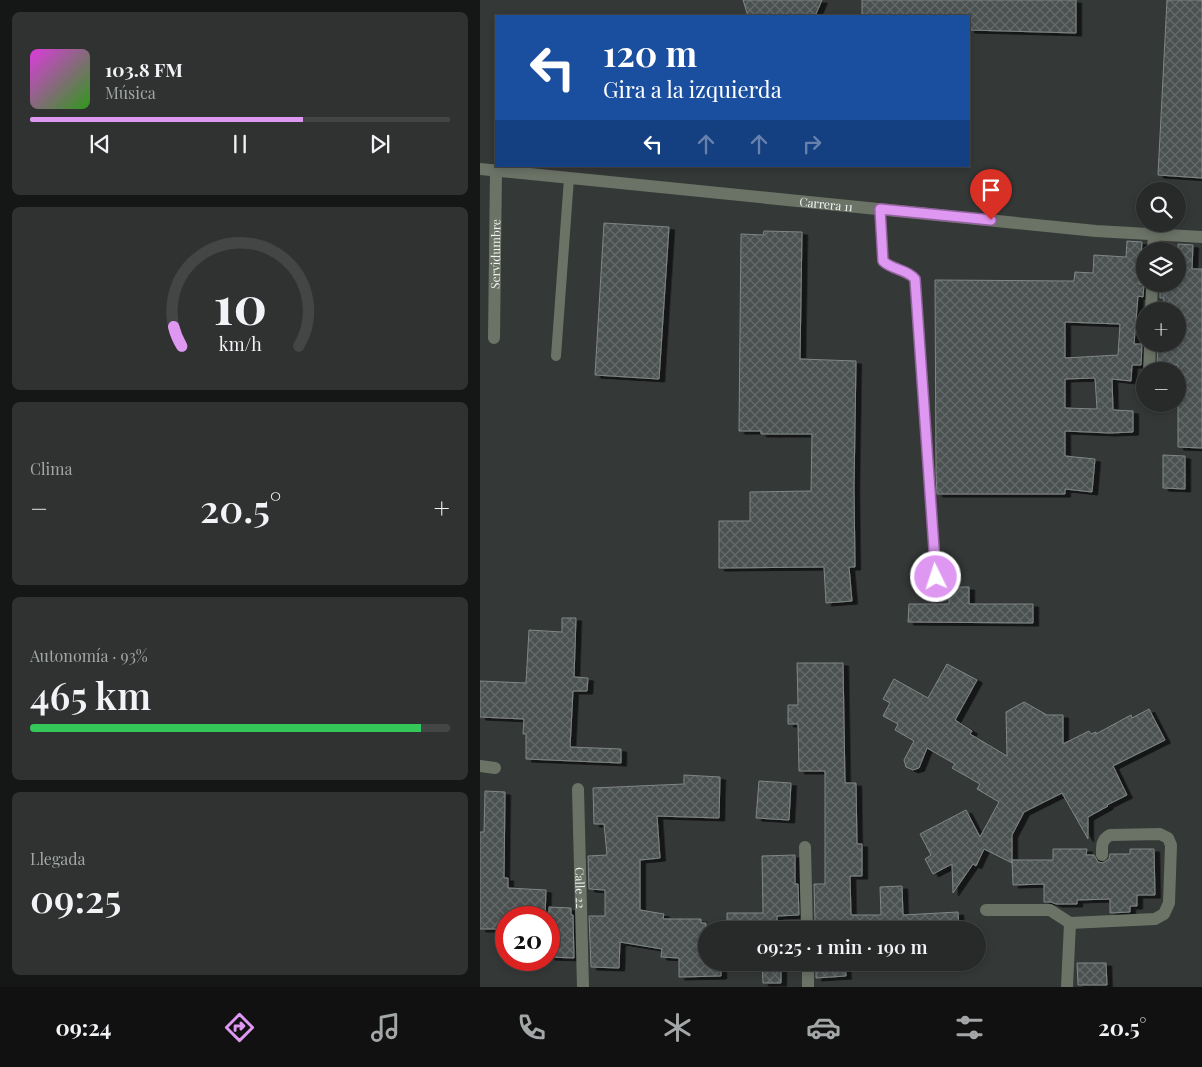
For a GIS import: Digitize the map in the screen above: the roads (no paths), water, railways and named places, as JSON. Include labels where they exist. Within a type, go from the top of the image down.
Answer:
[{"type":"street","name":"Carrera 11","points":[[480,169],[1088,230],[1202,237]]},
{"type":"street","name":"Servidumbre","points":[[494,338],[496,171]]},
{"type":"street","points":[[1154,234],[1154,242]]},
{"type":"street","points":[[480,766],[495,768]]},
{"type":"street","name":"Calle 22","points":[[578,789],[583,987]]},
{"type":"street","points":[[986,910],[1050,910],[1070,923],[1155,919],[1164,914],[1169,903],[1171,845],[1168,838],[1160,834],[1110,835],[1102,842],[1102,855]]},
{"type":"street","points":[[805,846],[807,921]]},
{"type":"street","points":[[1067,987],[1070,923]]},
{"type":"street","points":[[808,971],[808,987]]},
{"type":"lane","points":[[556,356],[569,178]]},
{"type":"lane","points":[[880,209],[883,261],[887,265],[912,274],[915,279],[936,577]]}]
